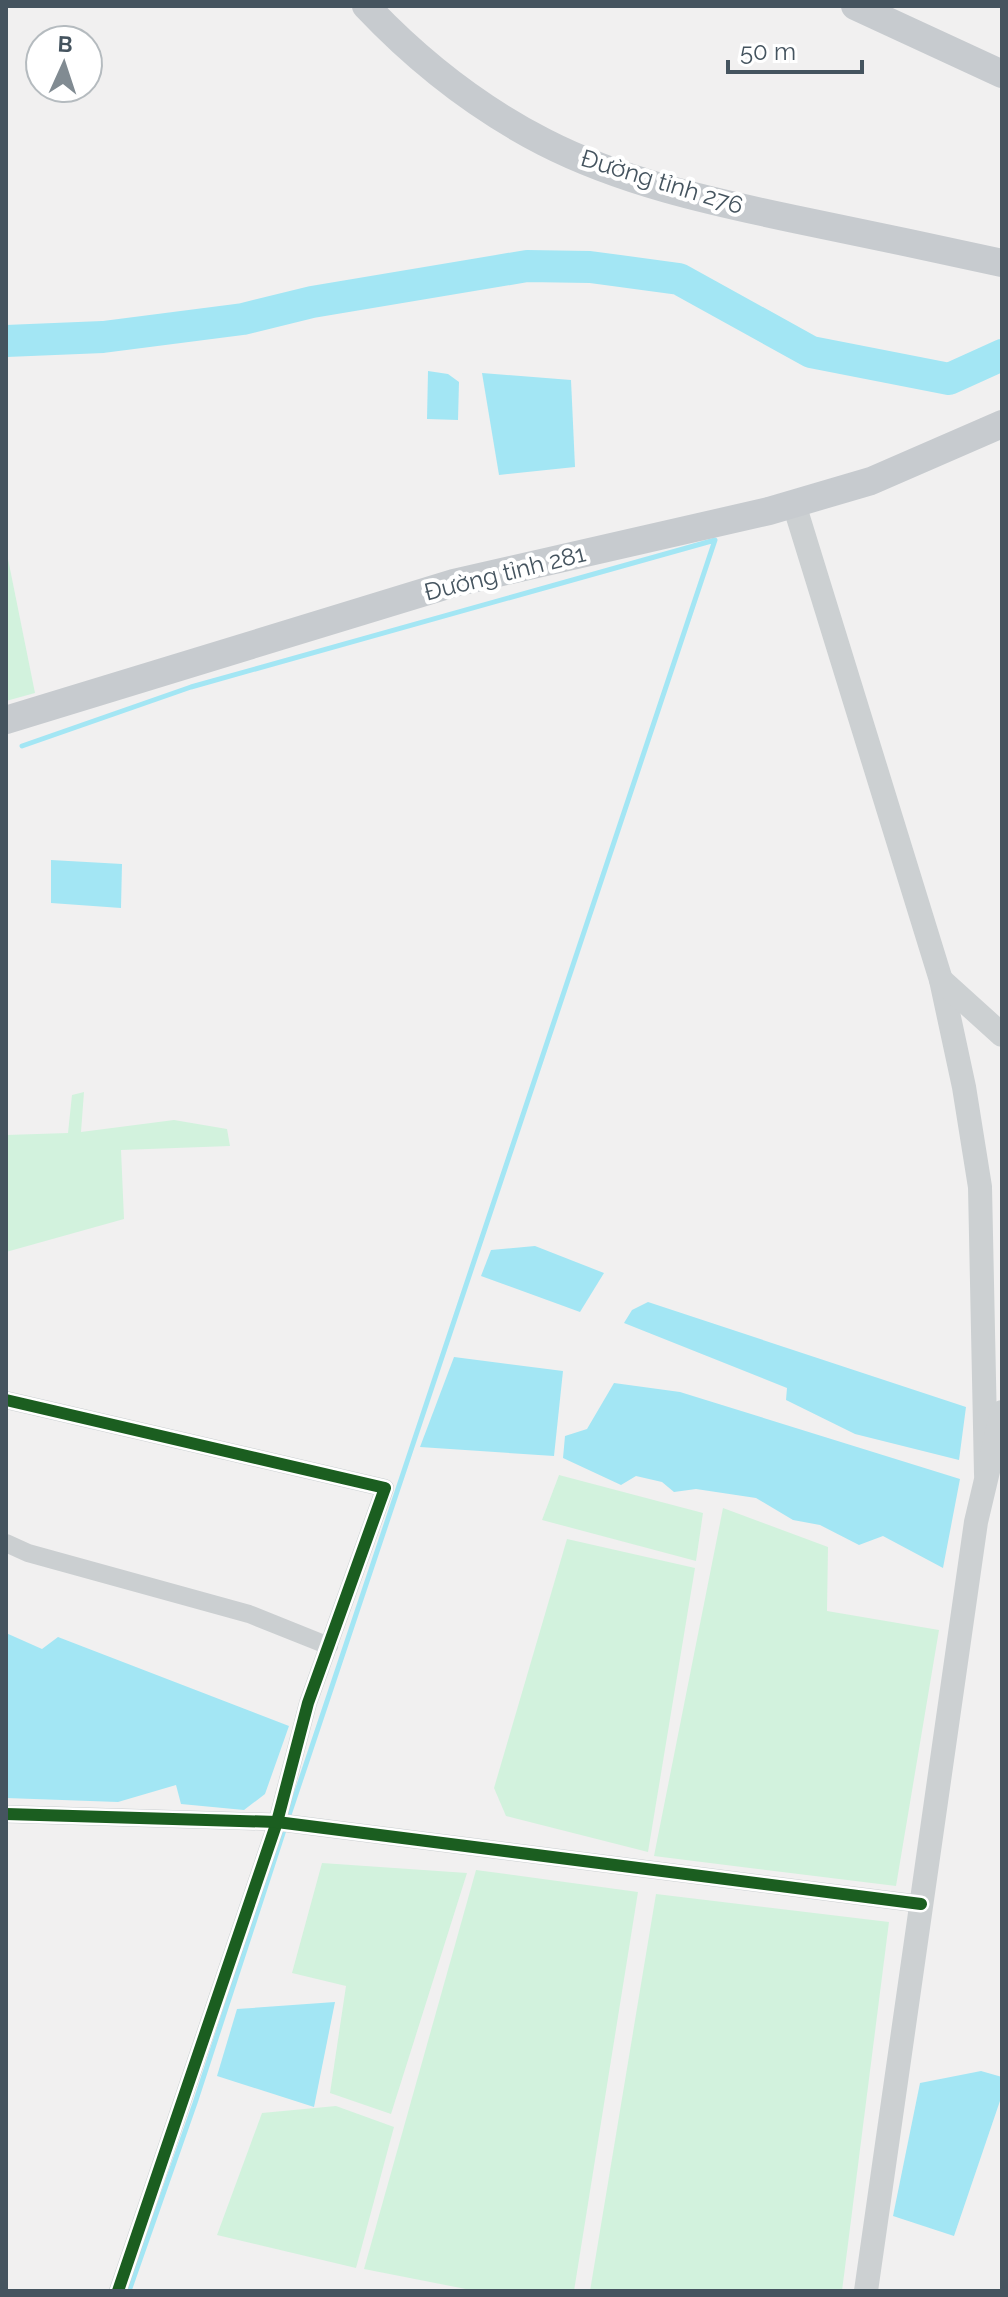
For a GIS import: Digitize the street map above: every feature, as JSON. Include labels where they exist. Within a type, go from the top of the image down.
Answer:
[{"type":"main road","name":"Đường tỉnh 276","points":[[366,6],[427,65],[477,101],[544,142],[591,163],[676,192],[1002,263]]},
{"type":"main road","points":[[855,6],[1002,74]]},
{"type":"main road","name":"Đường tỉnh 281","points":[[6,720],[454,583],[794,504],[871,481],[1002,424]]},
{"type":"main road","points":[[794,504],[941,980],[964,1087],[980,1187],[986,1474]]},
{"type":"main road","points":[[941,980],[1002,1035]]},
{"type":"main road","points":[[866,2291],[976,1522],[1002,1412]]},
{"type":"street","points":[[6,1400],[385,1488],[308,1703],[277,1822],[118,2291]]},
{"type":"street","points":[[6,1543],[28,1553],[249,1614],[329,1646]]},
{"type":"street","points":[[6,1814],[277,1822],[921,1904]]},
{"type":"green space","points":[[6,549],[35,693],[6,701]]},
{"type":"green space","points":[[84,1092],[81,1132],[174,1120],[227,1129],[230,1146],[121,1150],[124,1219],[6,1252],[6,1135],[68,1133],[72,1095]]},
{"type":"green space","points":[[559,1475],[703,1513],[696,1561],[542,1520]]},
{"type":"green space","points":[[723,1508],[828,1547],[827,1611],[939,1630],[896,1886],[654,1856]]},
{"type":"green space","points":[[567,1539],[695,1568],[648,1852],[506,1816],[494,1788]]},
{"type":"green space","points":[[322,1863],[467,1873],[391,2114],[330,2093],[346,1986],[292,1973]]},
{"type":"green space","points":[[476,1870],[638,1892],[574,2291],[476,2291],[364,2269]]},
{"type":"green space","points":[[656,1894],[889,1922],[842,2291],[590,2291]]},
{"type":"green space","points":[[336,2106],[394,2127],[356,2268],[217,2235],[262,2113]]},
{"type":"water","points":[[428,371],[448,374],[459,382],[458,420],[427,419]]},
{"type":"water","points":[[482,373],[571,380],[575,467],[499,475]]},
{"type":"water","points":[[51,860],[122,864],[121,908],[51,903]]},
{"type":"water","points":[[535,1246],[604,1273],[580,1312],[481,1276],[491,1250]]},
{"type":"water","points":[[648,1302],[966,1407],[959,1460],[855,1434],[786,1400],[787,1388],[624,1323],[632,1310]]},
{"type":"water","points":[[454,1357],[563,1371],[554,1456],[420,1447]]},
{"type":"water","points":[[614,1383],[680,1392],[960,1479],[943,1568],[883,1536],[859,1545],[820,1525],[793,1520],[756,1498],[696,1489],[674,1492],[662,1482],[636,1476],[621,1485],[563,1458],[565,1436],[587,1429]]},
{"type":"water","points":[[6,1633],[42,1649],[58,1637],[289,1726],[265,1794],[244,1810],[181,1804],[176,1785],[118,1802],[6,1798]]},
{"type":"water","points":[[335,2002],[314,2107],[217,2076],[237,2009]]},
{"type":"water","points":[[981,2071],[1002,2077],[1002,2095],[954,2236],[893,2216],[920,2083]]},
{"type":"waterway","points":[[6,341],[103,337],[243,319],[312,302],[527,266],[590,267],[679,279],[811,352],[949,379],[1002,355]]},
{"type":"waterway","points":[[22,746],[191,687],[715,540],[288,1818]]},
{"type":"waterway","points":[[129,2291],[195,2103],[285,1827]]},
{"type":"cycle path","points":[[6,1400],[385,1488],[308,1703],[277,1822],[118,2291]]},
{"type":"cycle path","points":[[6,1814],[277,1822],[921,1904]]}]
